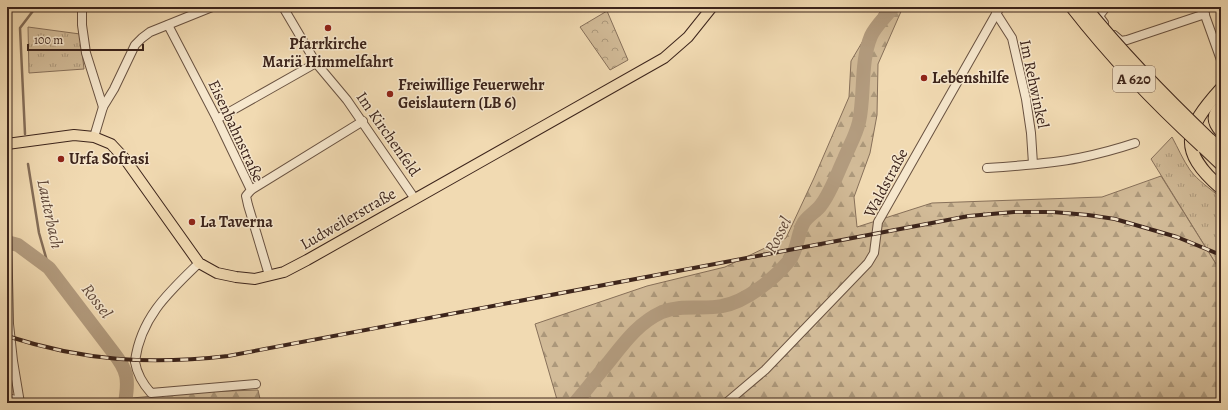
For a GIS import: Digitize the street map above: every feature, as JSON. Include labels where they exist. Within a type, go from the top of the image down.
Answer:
[{"type":"highway","name":"A 620","points":[[1072,7],[1107,50],[1145,91],[1205,142],[1221,150]]},
{"type":"highway","name":"A 620","points":[[1086,7],[1116,44],[1205,142],[1221,164]]},
{"type":"highway","points":[[1221,89],[1195,122],[1191,133],[1191,144],[1195,160],[1209,178],[1221,188]]},
{"type":"highway","points":[[1221,107],[1215,113],[1214,119],[1217,127],[1221,131]]},
{"type":"main road","name":"Ludweilerstraße","points":[[7,144],[74,136],[94,137],[111,144],[125,159],[199,263],[217,273],[255,279],[284,272],[307,260],[664,58],[688,36],[712,7]]},
{"type":"street","points":[[82,7],[82,25],[86,53],[103,107]]},
{"type":"street","points":[[94,137],[103,107],[114,89],[135,45],[150,32],[212,7]]},
{"type":"street","name":"Im Kirchenfeld","points":[[283,7],[316,62],[348,100],[415,199]]},
{"type":"street","points":[[1106,7],[1099,16],[1110,32],[1121,41],[1203,11],[1221,60]]},
{"type":"street","name":"Im Rehwinkel","points":[[998,10],[1012,38],[1026,99],[1031,133],[1033,164]]},
{"type":"street","name":"Waldstraße","points":[[726,403],[765,370],[868,263],[874,253],[878,222],[998,10]]},
{"type":"street","name":"Eisenbahnstraße","points":[[168,25],[217,119],[251,190],[246,196],[269,275]]},
{"type":"street","points":[[217,119],[316,62]]},
{"type":"street","points":[[251,190],[362,121]]},
{"type":"street","points":[[987,168],[1078,158],[1108,152],[1135,143]]},
{"type":"street","points":[[7,232],[9,324],[13,361],[20,402],[7,398]]},
{"type":"street","points":[[199,263],[160,302],[150,317],[142,334],[137,351],[135,361],[137,372],[144,385],[152,393],[256,384]]},
{"type":"green space","points":[[883,7],[903,7],[878,64],[877,115],[870,153],[854,197],[857,227],[932,203],[1102,197],[1161,176],[1221,272],[1221,403],[558,403],[535,324],[647,286],[725,267],[786,238],[849,97],[851,61]]},
{"type":"green space","points":[[607,11],[628,60],[610,70],[580,27]]},
{"type":"green space","points":[[28,27],[80,34],[84,69],[29,73]]},
{"type":"green space","points":[[1172,137],[1193,174],[1221,198],[1221,272],[1151,159]]},
{"type":"green space","points":[[258,390],[261,403],[125,403],[132,398],[199,392]]},
{"type":"waterway","name":"Lauterbach","points":[[25,134],[20,28],[36,7]]},
{"type":"waterway","name":"Rossel","points":[[575,403],[632,334],[653,317],[662,312],[677,308],[715,307],[731,304],[759,289],[776,275],[789,261],[794,252],[804,222],[825,200],[854,136],[861,112],[865,57],[871,36],[893,7]]},
{"type":"waterway","name":"Lauterbach","points":[[28,164],[39,233],[49,268]]},
{"type":"waterway","name":"Rossel","points":[[7,242],[18,245],[49,268],[118,359],[122,365],[127,381],[125,403]]},
{"type":"railway","points":[[7,336],[63,351],[117,359],[171,360],[228,356],[969,216],[1014,212],[1053,212],[1115,219],[1177,237],[1221,255]]},
{"type":"place","name":"Pfarrkirche Mariä Himmelfahrt","points":[[328,28]]},
{"type":"place","name":"Lebenshilfe","points":[[924,78]]},
{"type":"place","name":"Freiwillige Feuerwehr Geislautern (LB 6)","points":[[390,94]]},
{"type":"place","name":"Urfa Sofrasi","points":[[61,159]]},
{"type":"place","name":"La Taverna","points":[[192,222]]}]
